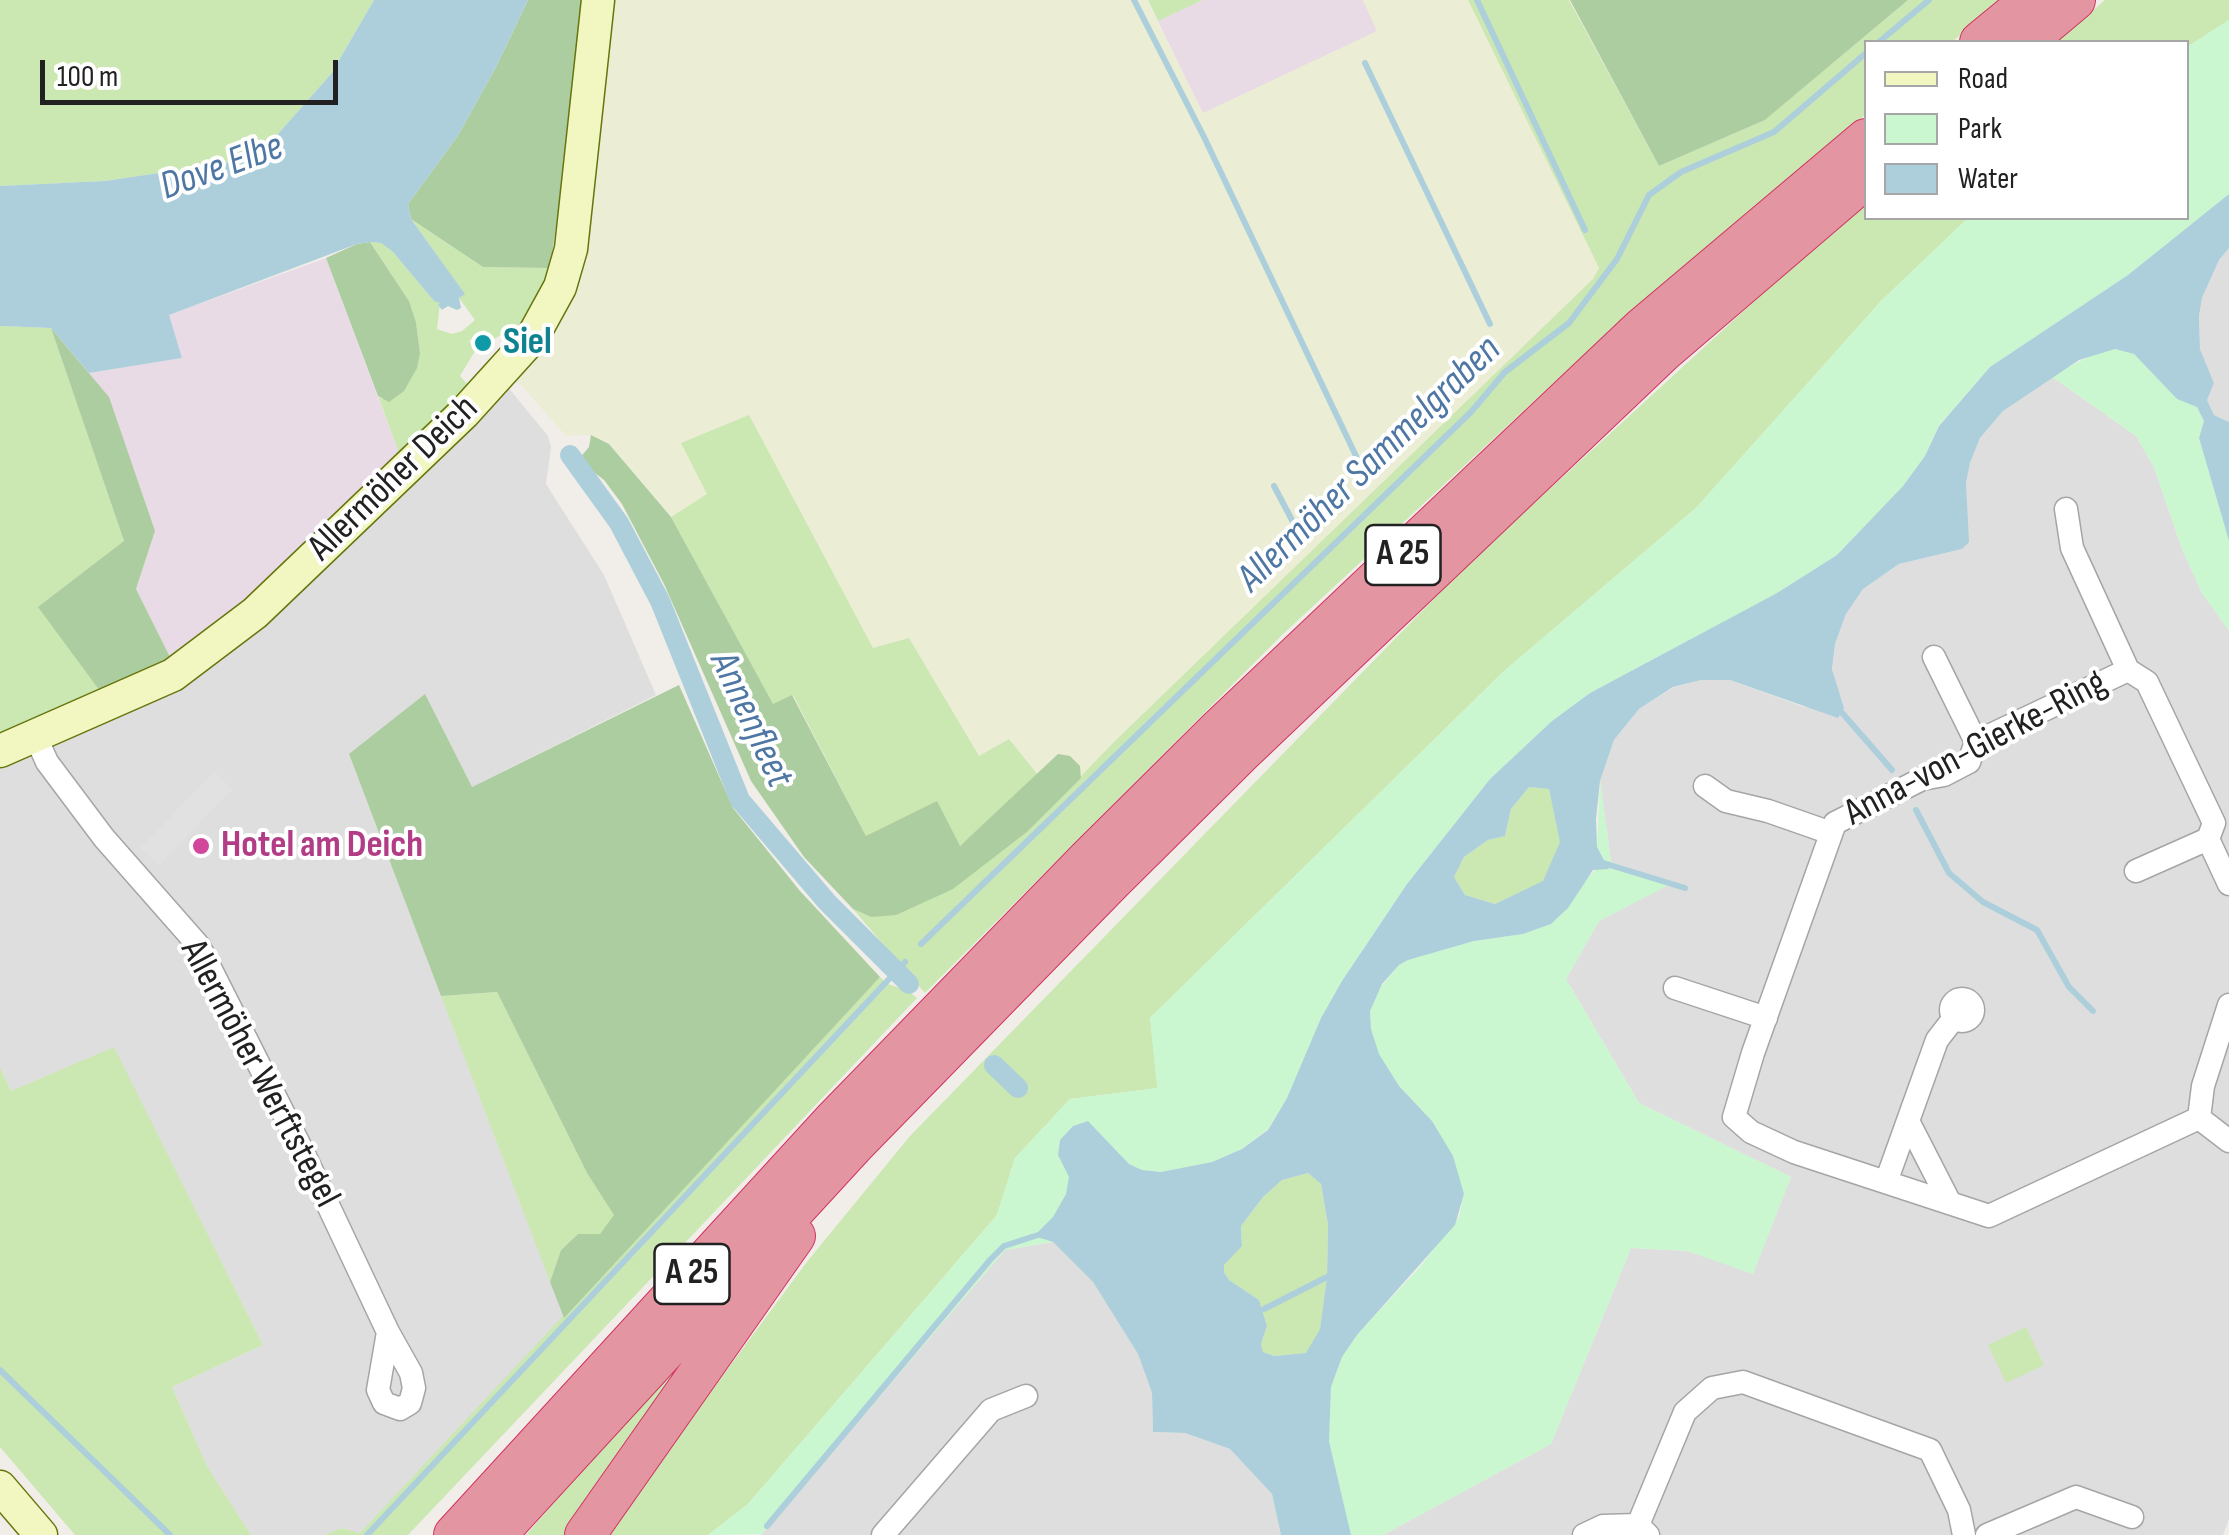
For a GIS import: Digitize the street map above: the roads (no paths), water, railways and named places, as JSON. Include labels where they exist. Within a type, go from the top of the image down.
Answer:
[{"type":"highway","points":[[1982,40],[2031,0]]},
{"type":"highway","points":[[2027,40],[2074,0]]},
{"type":"highway","name":"A 25","points":[[454,1535],[971,1001],[1220,728],[1642,328],[1864,140]]},
{"type":"highway","name":"A 25","points":[[971,1001],[1242,752],[1664,351],[1864,180]]},
{"type":"highway","name":"A 25","points":[[496,1535],[856,1143],[925,1048]]},
{"type":"highway","points":[[585,1535],[768,1278],[856,1143]]},
{"type":"street","name":"Allermöher Deich","points":[[0,751],[173,675],[255,613],[464,413],[532,338],[553,303],[571,249],[598,0]]},
{"type":"street","name":"Anna-von-Gierke-Ring","points":[[2066,509],[2072,548],[2128,670],[2147,682],[2214,823],[2208,838],[2229,884]]},
{"type":"street","points":[[1934,657],[1976,742]]},
{"type":"street","name":"Anna-von-Gierke-Ring","points":[[2128,670],[1976,742],[1969,762],[1944,775],[1922,779],[1835,823],[1734,1117],[1751,1132],[1794,1152],[1990,1216],[2200,1118]]},
{"type":"street","name":"Allermöher Werftstegel","points":[[34,735],[46,762],[104,838],[199,946],[388,1332]]},
{"type":"street","name":"Anna-von-Gierke-Ring","points":[[1705,786],[1726,801],[1831,833]]},
{"type":"street","points":[[2136,871],[2208,838]]},
{"type":"street","points":[[1675,988],[1766,1018]]},
{"type":"street","points":[[2229,1005],[2203,1086],[2200,1118],[2229,1141]]},
{"type":"street","points":[[1886,1182],[1937,1040],[1954,1018]]},
{"type":"street","points":[[1908,1121],[1950,1204]]},
{"type":"street","points":[[1584,1535],[1603,1526],[1643,1530],[1684,1412],[1712,1388],[1743,1382],[1930,1450],[1959,1510],[1964,1535]]},
{"type":"street","points":[[883,1535],[990,1410],[1026,1396]]},
{"type":"street","points":[[0,1486],[41,1535]]},
{"type":"street","points":[[1988,1535],[2076,1497],[2132,1517]]},
{"type":"water","name":"Dove Elbe","points":[[374,0],[528,0],[457,137],[408,204],[411,219],[465,294],[459,298],[461,308],[448,306],[442,310],[393,252],[381,243],[370,242],[169,315],[182,358],[89,373],[51,328],[0,326],[0,186],[105,181],[252,159],[331,74]]},
{"type":"water","points":[[2229,194],[2229,248],[2219,260],[2202,298],[2199,316],[2200,349],[2214,383],[2207,400],[2214,415],[2229,422],[2229,541],[2199,438],[2204,421],[2197,407],[2177,399],[2134,354],[2115,349],[2079,360],[2003,411],[1980,438],[1966,483],[1969,542],[1962,549],[1899,564],[1863,589],[1846,614],[1835,644],[1832,669],[1844,708],[1838,718],[1730,680],[1701,680],[1673,687],[1639,709],[1614,740],[1600,781],[1597,847],[1609,869],[1593,870],[1568,908],[1551,924],[1523,934],[1474,941],[1399,965],[1382,984],[1370,1011],[1379,1054],[1399,1086],[1432,1121],[1453,1156],[1464,1194],[1455,1225],[1357,1335],[1342,1357],[1331,1387],[1329,1441],[1351,1535],[1281,1535],[1272,1494],[1230,1449],[1185,1433],[1153,1432],[1152,1393],[1138,1354],[1093,1282],[1053,1242],[1034,1236],[1053,1217],[1066,1194],[1069,1177],[1058,1155],[1060,1140],[1073,1126],[1088,1121],[1129,1164],[1161,1172],[1212,1162],[1242,1149],[1268,1130],[1342,981],[1407,884],[1490,779],[1552,721],[1590,693],[1777,593],[1837,555],[1903,486],[1925,456],[1939,426],[1990,367],[2128,275]],"holes":[[[1529,787],[1549,789],[1560,842],[1543,881],[1495,904],[1465,895],[1454,877],[1464,857],[1488,840],[1505,836],[1511,809]],[[1308,1173],[1321,1184],[1328,1225],[1320,1329],[1306,1353],[1274,1356],[1263,1352],[1261,1344],[1267,1326],[1259,1300],[1229,1280],[1224,1265],[1242,1246],[1241,1226],[1263,1197],[1282,1180]]]},
{"type":"waterway","points":[[1134,0],[1357,458]]},
{"type":"waterway","points":[[1477,0],[1585,230]]},
{"type":"waterway","name":"Allermöher Sammelgraben","points":[[1881,40],[1929,0]]},
{"type":"waterway","name":"Allermöher Sammelgraben","points":[[921,944],[1471,412],[1505,372],[1569,323],[1617,259],[1649,195],[1681,172],[1774,132],[1864,55]]},
{"type":"waterway","points":[[1365,63],[1490,324]]},
{"type":"waterway","name":"Annenfleet","points":[[570,455],[619,523],[660,601],[740,800],[827,902],[909,984]]},
{"type":"waterway","points":[[1274,486],[1293,522]]},
{"type":"waterway","points":[[1837,707],[1892,770]]},
{"type":"waterway","points":[[1916,810],[1949,873],[1983,902],[2037,930],[2069,987],[2093,1011]]},
{"type":"waterway","points":[[1600,862],[1685,888]]},
{"type":"waterway","points":[[367,1535],[905,962]]},
{"type":"waterway","points":[[994,1065],[1018,1088]]},
{"type":"waterway","points":[[767,1526],[990,1260],[1004,1246],[1038,1235]]},
{"type":"waterway","points":[[1264,1309],[1327,1277]]},
{"type":"waterway","points":[[0,1370],[170,1535]]},
{"type":"place","name":"Siel","points":[[483,343]]},
{"type":"place","name":"Hotel am Deich","points":[[201,846]]}]
